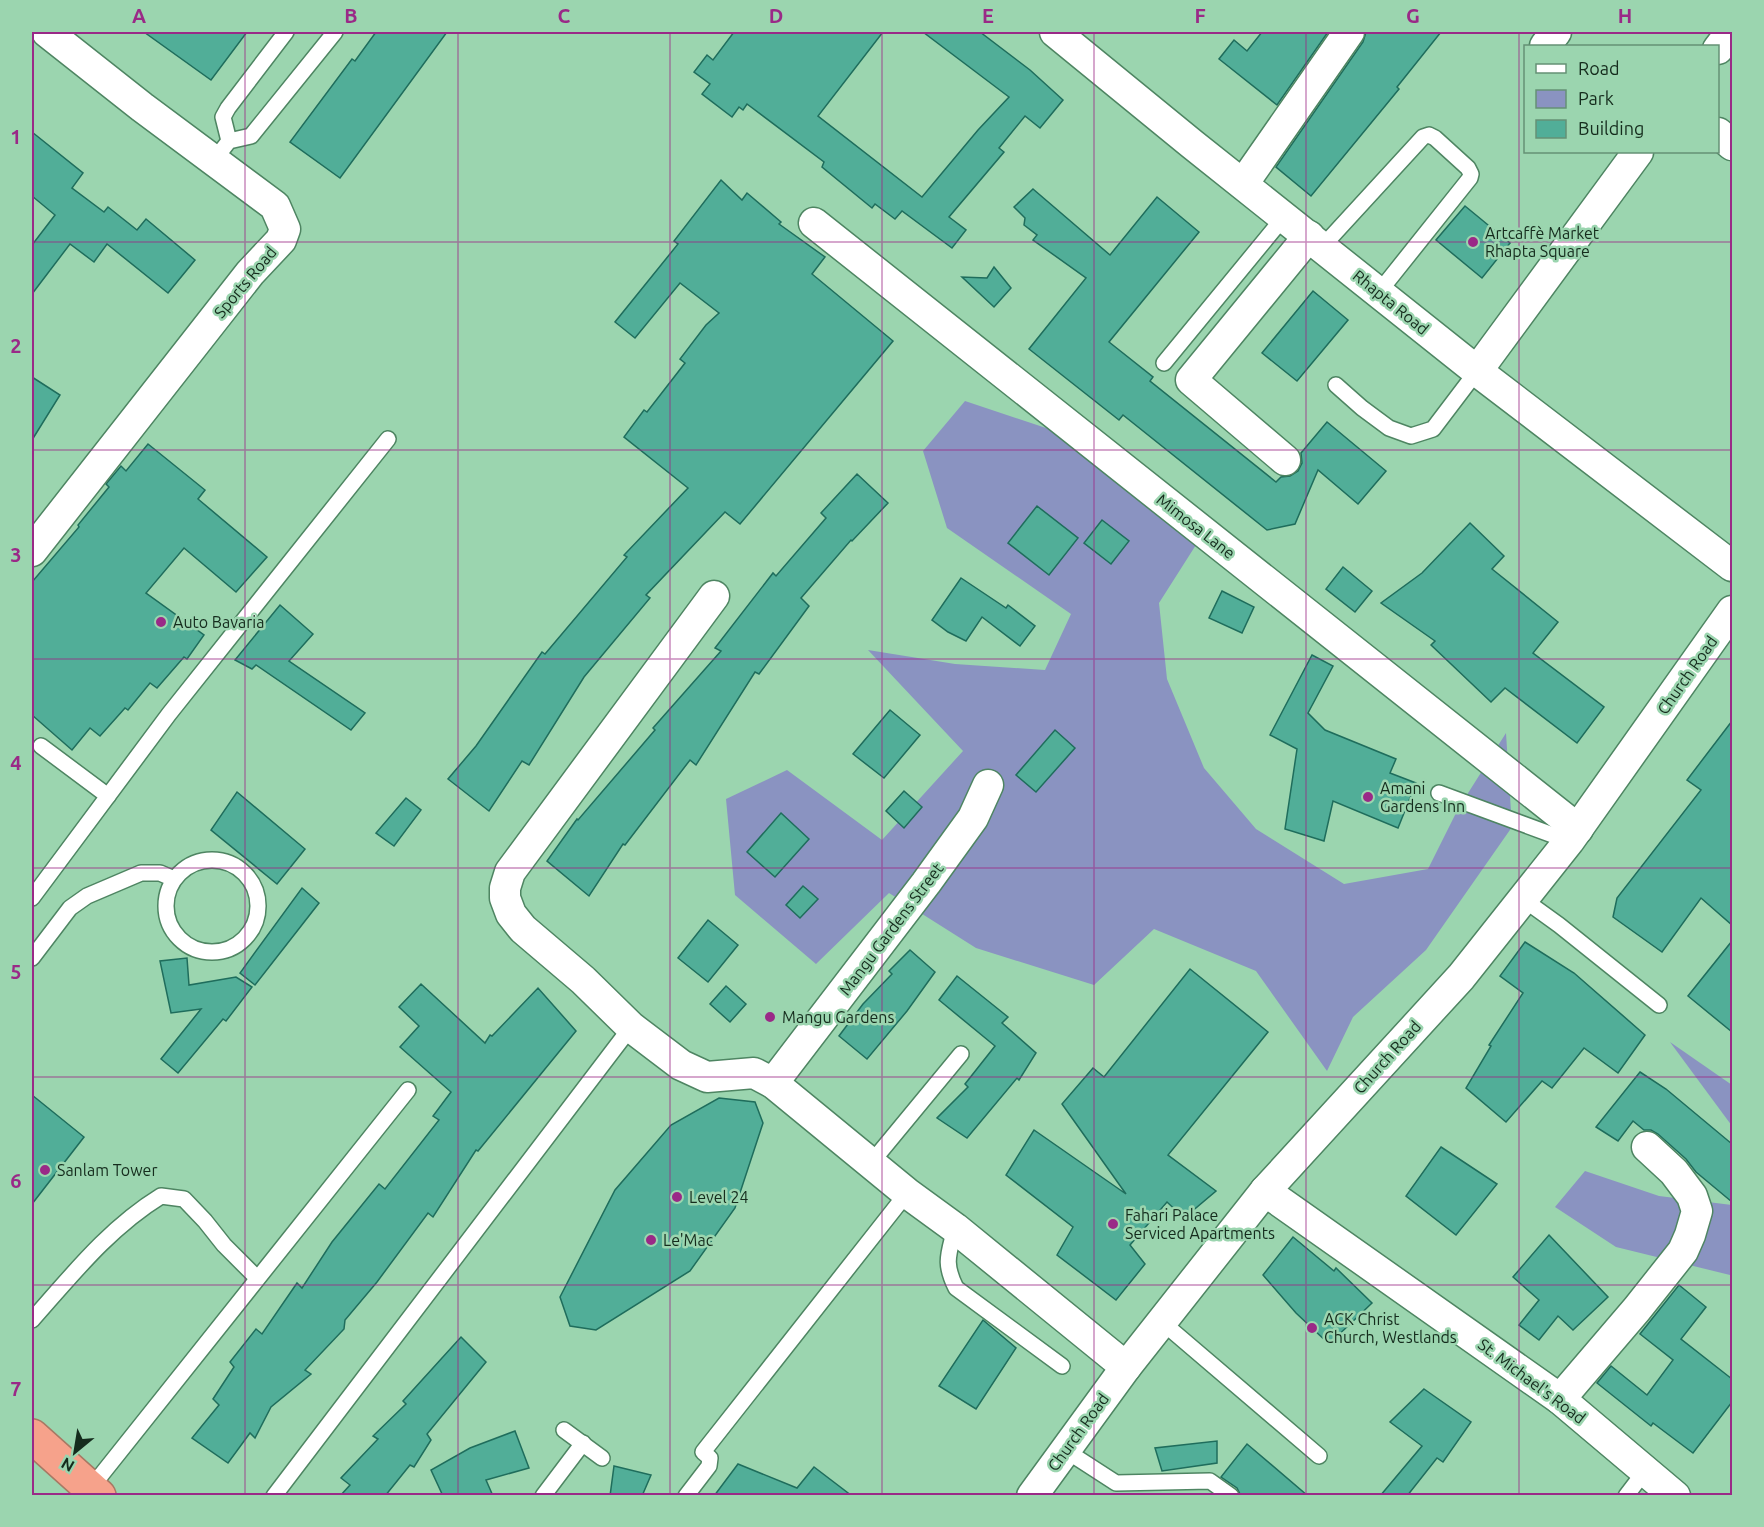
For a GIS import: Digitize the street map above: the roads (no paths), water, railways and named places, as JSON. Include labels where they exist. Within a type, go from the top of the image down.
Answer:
[{"type":"highway","points":[[32,1436],[94,1492]]},
{"type":"street","name":"Sports Road","points":[[32,552],[250,273],[281,240],[285,229],[275,206],[222,150],[142,107],[47,32]]},
{"type":"street","name":"Rhapta Road","points":[[1055,32],[1477,372],[1732,566]]},
{"type":"street","points":[[1243,184],[1349,32]]},
{"type":"street","points":[[1546,45],[1556,32]]},
{"type":"street","points":[[1719,48],[1731,32]]},
{"type":"street","points":[[1719,134],[1732,145]]},
{"type":"street","points":[[1477,372],[1637,153]]},
{"type":"street","name":"Mimosa Lane","points":[[814,223],[1574,835]]},
{"type":"street","points":[[1284,460],[1191,380],[1315,242]]},
{"type":"street","points":[[714,596],[510,872],[505,888],[505,898],[511,914],[523,929],[583,980],[631,1027],[681,1065],[707,1077],[754,1073],[773,1083],[1126,1367]]},
{"type":"street","name":"Church Road","points":[[1032,1496],[1126,1367],[1265,1191],[1461,977],[1574,835],[1732,611]]},
{"type":"street","name":"Mangu Gardens Street","points":[[773,1083],[973,818],[988,785]]},
{"type":"street","points":[[1560,1399],[1670,1268],[1683,1251],[1690,1235],[1697,1211],[1692,1196],[1674,1172],[1647,1147]]},
{"type":"street","name":"St. Michael's Road","points":[[1265,1191],[1560,1399],[1676,1496]]},
{"type":"lane","points":[[285,32],[223,117],[222,150],[251,136],[335,32]]},
{"type":"lane","points":[[1315,242],[1423,137],[1429,135],[1435,138],[1468,168],[1470,178],[1379,292]]},
{"type":"lane","points":[[1164,363],[1284,216]]},
{"type":"lane","points":[[1336,385],[1389,428],[1411,436],[1433,429],[1477,372]]},
{"type":"lane","points":[[32,898],[169,714],[388,439]]},
{"type":"lane","points":[[41,746],[108,796]]},
{"type":"lane","points":[[1439,793],[1574,835]]},
{"type":"lane","points":[[198,861],[224,861],[237,867],[254,886],[258,899],[258,912],[247,936],[237,945],[212,952],[187,945],[177,936],[166,912],[166,899],[174,879],[186,867],[198,861]]},
{"type":"lane","points":[[32,958],[70,908],[87,896],[141,873],[160,873],[174,879]]},
{"type":"lane","points":[[1523,899],[1659,1005]]},
{"type":"lane","points":[[274,1496],[631,1027]]},
{"type":"lane","points":[[871,1163],[961,1054]]},
{"type":"lane","points":[[94,1492],[257,1278],[408,1090]]},
{"type":"lane","points":[[686,1496],[709,1466],[710,1458],[703,1452],[907,1193]]},
{"type":"lane","points":[[32,1320],[100,1244],[138,1210],[161,1196],[184,1200],[257,1278]]},
{"type":"lane","points":[[955,1228],[947,1264],[956,1288],[1062,1366]]},
{"type":"lane","points":[[1162,1322],[1319,1456]]},
{"type":"lane","points":[[564,1430],[602,1458]]},
{"type":"lane","points":[[543,1496],[583,1443]]},
{"type":"lane","points":[[1065,1450],[1115,1489],[1210,1481],[1231,1496]]},
{"type":"lane","points":[[1626,1496],[1645,1472]]},
{"type":"place","name":"Artcaffè Market Rhapta Square","points":[[1473,242]]},
{"type":"place","name":"Auto Bavaria","points":[[161,622]]},
{"type":"place","name":"Amani Gardens Inn","points":[[1368,797]]},
{"type":"place","name":"Mangu Gardens","points":[[770,1017]]},
{"type":"place","name":"Sanlam Tower","points":[[45,1170]]},
{"type":"place","name":"Level 24","points":[[677,1197]]},
{"type":"place","name":"Fahari Palace Serviced Apartments","points":[[1113,1224]]},
{"type":"place","name":"Le'Mac","points":[[651,1240]]},
{"type":"place","name":"ACK Christ Church, Westlands","points":[[1312,1328]]}]
